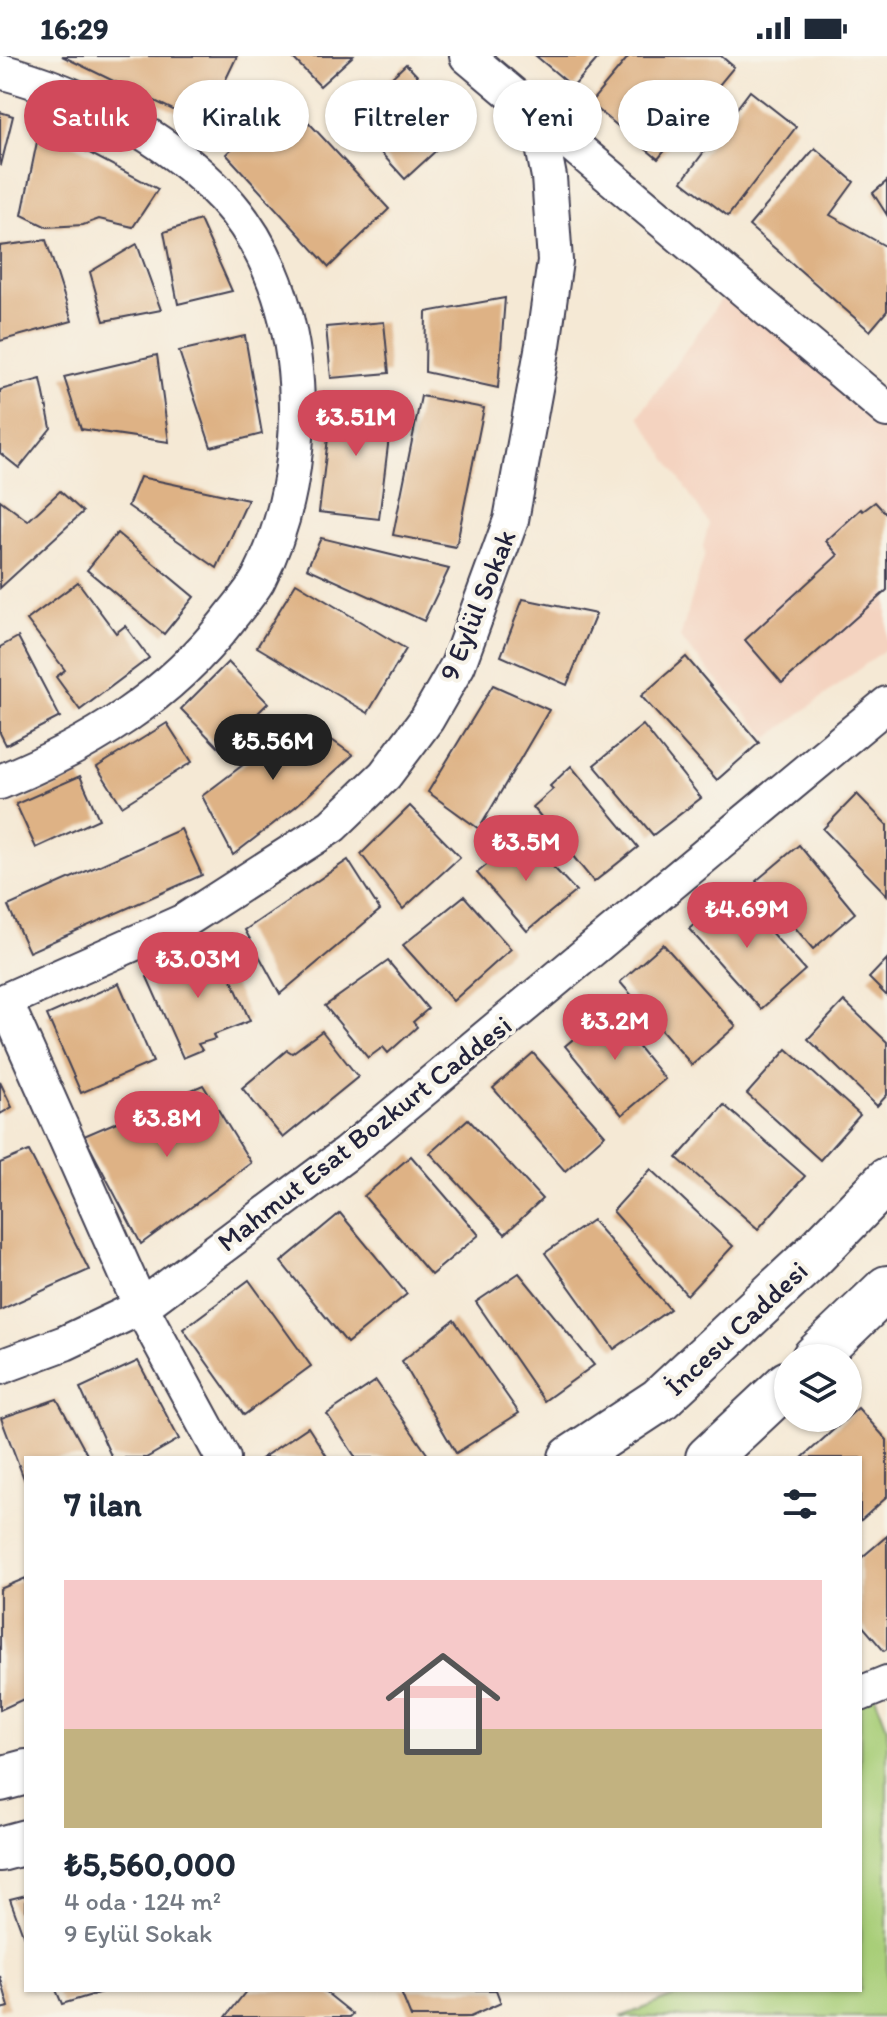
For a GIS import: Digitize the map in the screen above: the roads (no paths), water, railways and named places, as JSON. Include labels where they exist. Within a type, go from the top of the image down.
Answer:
[{"type":"main road","name":"İncesu Caddesi","points":[[574,1456],[659,1400],[812,1257],[887,1180]]},
{"type":"main road","points":[[829,1344],[887,1288]]},
{"type":"main road","points":[[710,1456],[774,1396]]},
{"type":"main road","points":[[0,1779],[24,1773]]},
{"type":"main road","points":[[0,1849],[24,1843]]},
{"type":"street","points":[[467,56],[495,80]]},
{"type":"street","points":[[0,71],[34,80],[102,109],[196,171],[225,199],[247,228],[270,278],[292,343],[297,389],[296,454],[290,498],[256,583],[218,633],[177,678],[122,719],[62,757],[0,782]]},
{"type":"street","name":"9 Eylül Sokak","points":[[2,1002],[184,921],[332,826],[385,775],[427,719],[458,665],[511,520],[541,360],[555,261],[549,177],[544,152]]},
{"type":"street","points":[[580,152],[887,410]]},
{"type":"street","name":"Mahmut Esat Bozkurt Caddesi","points":[[0,1367],[65,1343],[141,1307],[346,1154],[887,704]]},
{"type":"street","points":[[2,1002],[141,1307],[222,1456]]}]
